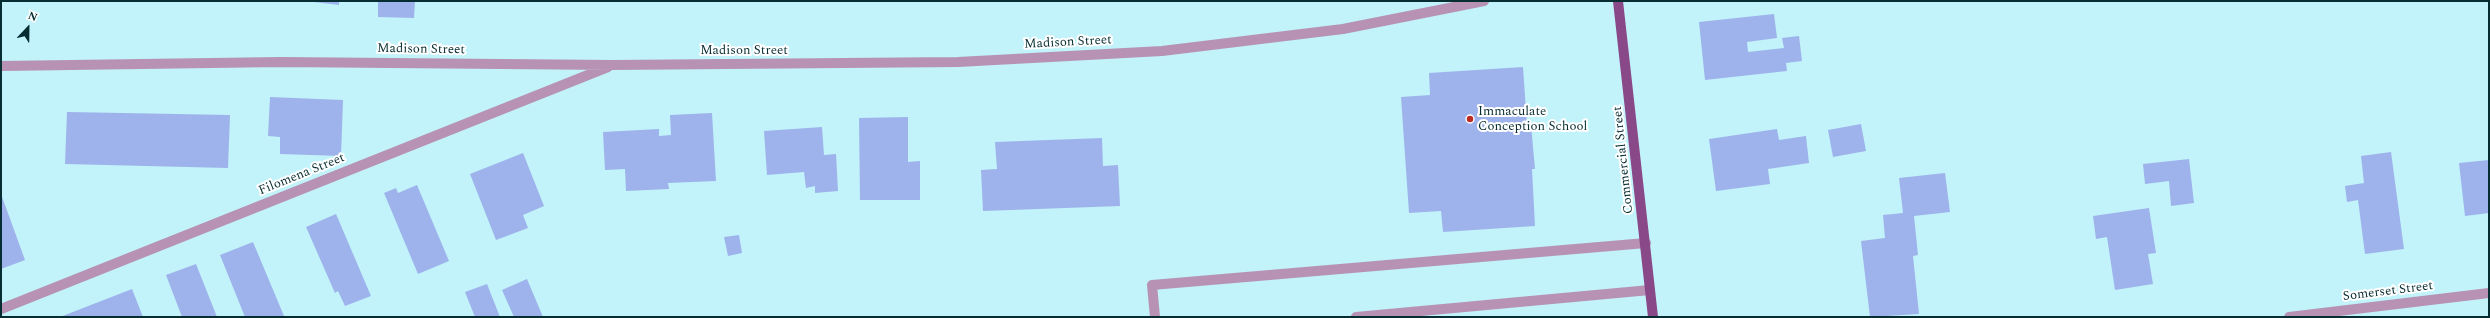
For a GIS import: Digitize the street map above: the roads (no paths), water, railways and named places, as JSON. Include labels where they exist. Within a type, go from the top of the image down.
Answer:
[{"type":"main road","name":"Commercial Street","points":[[1618,1],[1653,317]]},
{"type":"street","name":"Madison Street","points":[[1,66],[281,62],[612,65],[958,62],[1162,51],[1343,29],[1484,1]]},
{"type":"street","name":"Filomena Street","points":[[1,309],[612,65]]},
{"type":"street","points":[[1155,317],[1152,285],[1646,243]]},
{"type":"street","points":[[1356,317],[1650,290]]},
{"type":"street","name":"Somerset Street","points":[[2290,317],[2489,293]]},
{"type":"place","name":"Immaculate Conception School","points":[[1470,119]]}]
